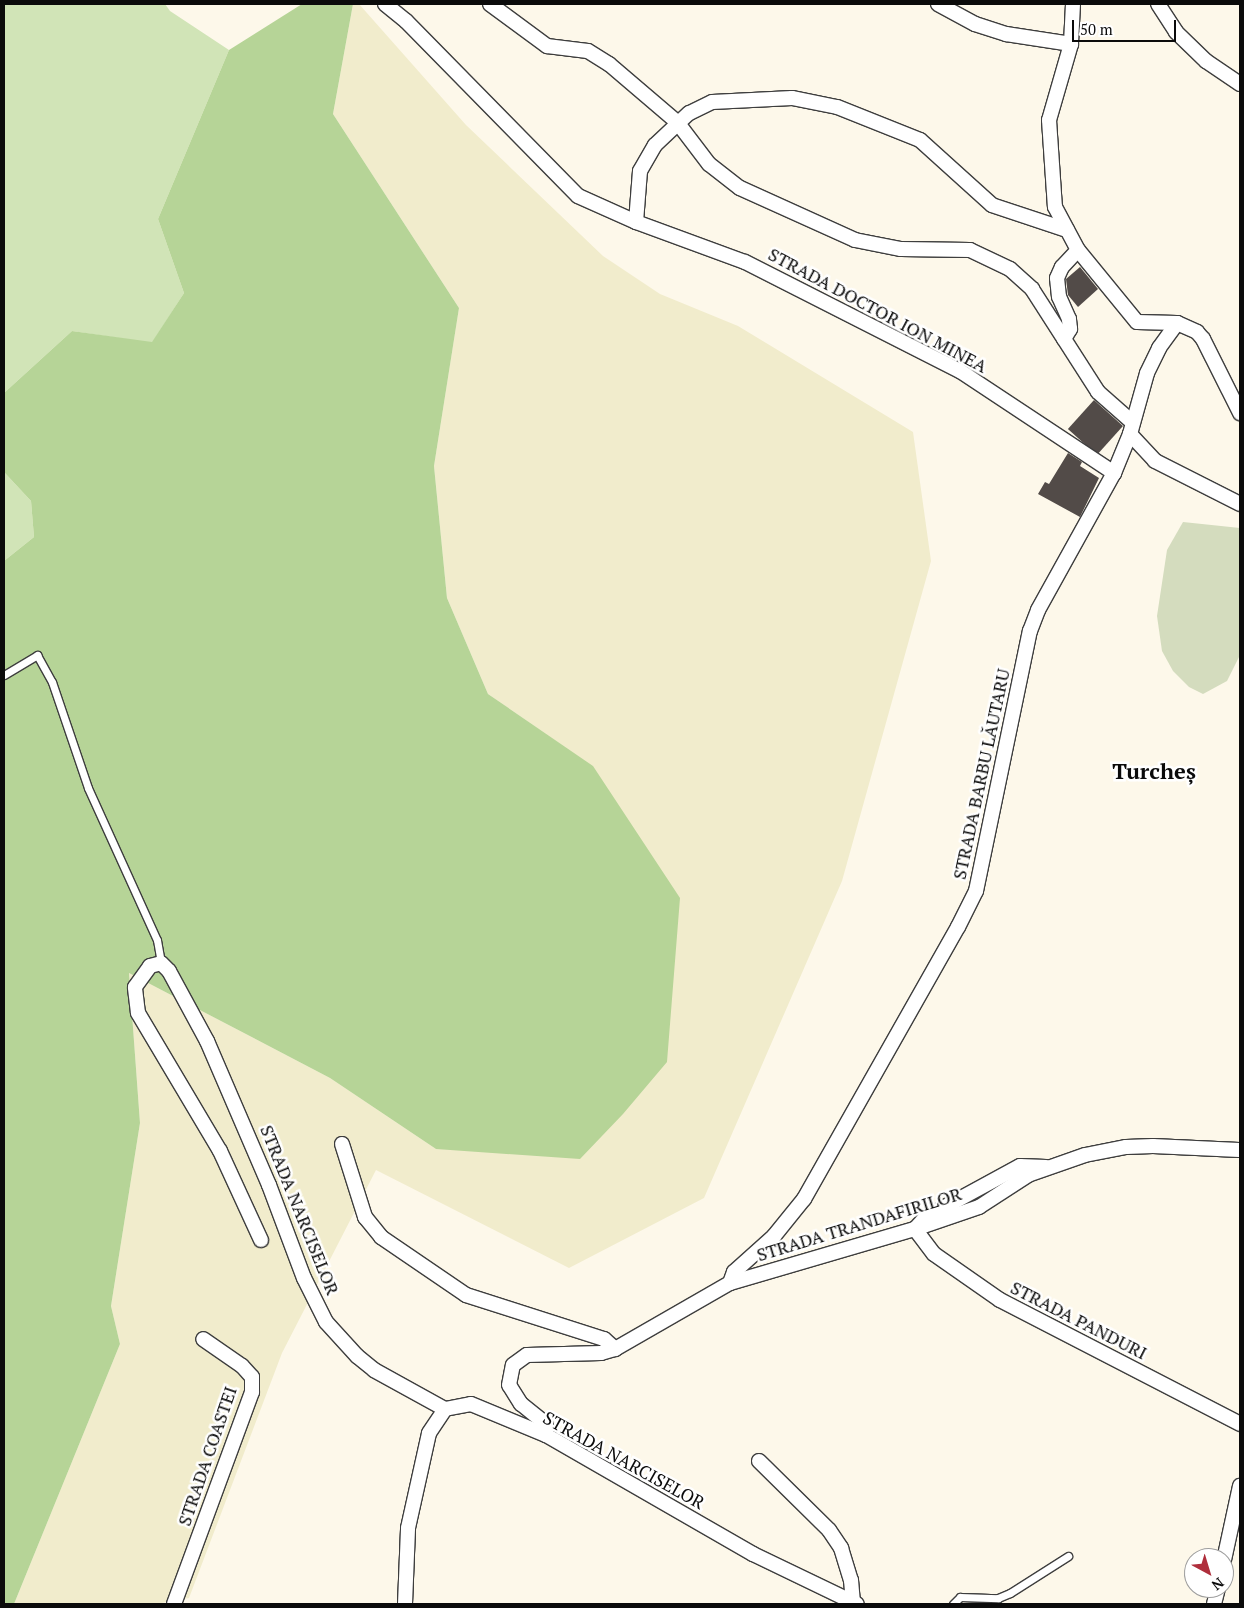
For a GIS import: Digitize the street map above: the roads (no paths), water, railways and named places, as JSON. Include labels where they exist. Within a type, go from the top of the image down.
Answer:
[{"type":"street","name":"STRADA DOCTOR ION MINEA","points":[[385,4],[406,21],[578,196],[636,222],[745,262],[960,371],[1114,473]]},
{"type":"street","points":[[490,4],[547,46],[588,51],[609,64],[677,122],[709,164],[740,188],[855,240],[901,249],[970,250],[1010,269],[1032,289],[1098,392],[1131,428],[1155,460],[1240,504]]},
{"type":"street","points":[[938,4],[975,24],[1006,34],[1071,44]]},
{"type":"street","points":[[1073,4],[1071,44],[1048,120],[1055,207],[1078,250],[1137,322],[1177,324],[1197,332],[1203,338],[1240,412]]},
{"type":"street","points":[[1158,4],[1176,32],[1206,61],[1240,84]]},
{"type":"street","points":[[636,222],[640,171],[656,145],[677,122],[712,102],[741,99],[792,98],[837,107],[920,140],[992,205],[1067,230]]},
{"type":"street","points":[[1064,339],[1070,329],[1070,320],[1059,297],[1057,278],[1062,267],[1078,250]]},
{"type":"street","name":"STRADA BARBU LĂUTARU","points":[[730,1283],[734,1272],[774,1236],[804,1199],[969,906],[984,862],[1030,631],[1038,610],[1114,473],[1131,428],[1146,373],[1159,348],[1177,324]]},
{"type":"street","points":[[160,963],[150,966],[135,987],[138,1013],[220,1151],[261,1240]]},
{"type":"street","name":"STRADA NARCISELOR","points":[[160,963],[169,971],[228,1085],[304,1278],[326,1322],[374,1370],[445,1409],[471,1404],[546,1435],[753,1554],[855,1603]]},
{"type":"street","points":[[342,1144],[365,1217],[381,1237],[466,1295],[604,1339],[615,1349]]},
{"type":"street","name":"STRADA TRANDAFIRILOR","points":[[546,1435],[546,1424],[512,1393],[509,1385],[513,1366],[528,1355],[601,1353],[615,1349],[730,1283],[915,1229],[979,1207],[1028,1176],[1048,1167],[1126,1147],[1240,1151]]},
{"type":"street","name":"STRADA PANDURI","points":[[915,1229],[934,1254],[1000,1300],[1240,1424]]},
{"type":"street","name":"STRADA COASTEI","points":[[174,1604],[252,1392],[252,1378],[242,1366],[203,1339]]},
{"type":"street","points":[[405,1604],[408,1528],[429,1433],[445,1409]]},
{"type":"street","points":[[759,1461],[829,1530],[841,1548],[851,1580],[855,1603]]},
{"type":"street","points":[[1227,1548],[1240,1486]]},
{"type":"lane","points":[[4,675],[37,655],[52,682],[88,788],[157,940],[160,963]]},
{"type":"lane","points":[[953,1604],[960,1597],[998,1598],[1010,1593],[1068,1556]]},
{"type":"district","name":"Turcheș","points":[[1154,771]]}]
